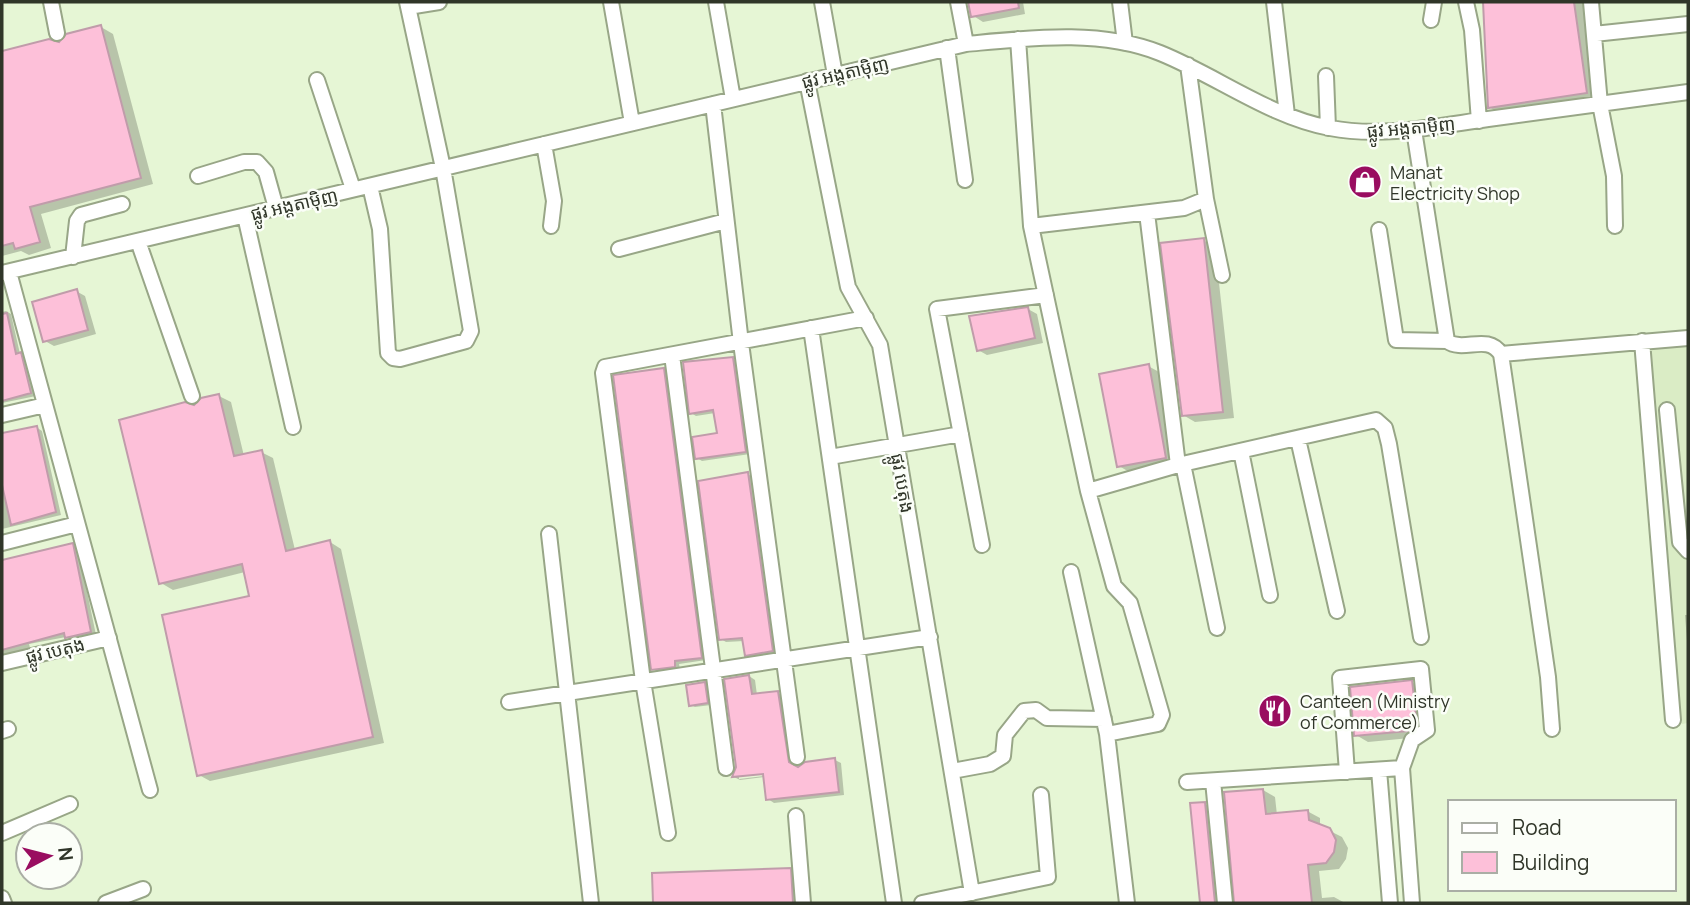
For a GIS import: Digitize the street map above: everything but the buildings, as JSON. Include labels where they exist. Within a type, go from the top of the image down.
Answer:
[{"type":"street","points":[[51,2],[57,33]]},
{"type":"street","points":[[370,186],[380,229],[388,353],[400,359],[466,341],[470,337],[443,168],[408,5],[439,2]]},
{"type":"street","points":[[611,2],[632,123]]},
{"type":"street","points":[[716,2],[733,99]]},
{"type":"street","points":[[822,2],[835,75]]},
{"type":"street","points":[[958,2],[966,44]]},
{"type":"street","points":[[1119,2],[1125,43]]},
{"type":"street","points":[[1274,2],[1287,115]]},
{"type":"street","points":[[1430,20],[1434,2]]},
{"type":"street","points":[[1466,2],[1472,30],[1479,121]]},
{"type":"street","points":[[1591,2],[1600,104],[1614,176],[1615,226]]},
{"type":"street","points":[[1594,34],[1688,24]]},
{"type":"street","name":"ផ្លូវ អង្តតាម៉ិញ","points":[[5,273],[966,44],[1083,37],[1125,43],[1188,65],[1287,115],[1328,128],[1361,132],[1414,130],[1688,92]]},
{"type":"street","points":[[1018,39],[1031,226],[1088,491],[1115,586],[1130,603],[1162,715],[1158,723],[1107,734]]},
{"type":"street","points":[[947,48],[965,180]]},
{"type":"street","points":[[1188,65],[1206,199],[1222,275]]},
{"type":"street","points":[[1326,76],[1328,128]]},
{"type":"street","points":[[317,80],[354,190]]},
{"type":"street","name":"ផ្លូវ បេតុង","points":[[807,82],[848,286],[880,345],[972,893]]},
{"type":"street","points":[[713,104],[741,343],[797,757]]},
{"type":"street","points":[[1414,130],[1447,341]]},
{"type":"street","points":[[544,144],[554,201],[551,226]]},
{"type":"street","points":[[198,176],[244,162],[257,162],[266,172],[276,208]]},
{"type":"street","points":[[1031,226],[1184,208],[1206,199]]},
{"type":"street","points":[[73,257],[77,221],[81,215],[122,204]]},
{"type":"street","points":[[1147,213],[1181,465],[1217,628]]},
{"type":"street","points":[[244,216],[293,427]]},
{"type":"street","points":[[619,250],[726,221]]},
{"type":"street","points":[[1378,230],[1396,340],[1447,341],[1455,345],[1493,344],[1502,354],[1548,677],[1552,729]]},
{"type":"street","points":[[138,241],[192,396]]},
{"type":"street","points":[[5,273],[45,405],[150,790]]},
{"type":"street","points":[[982,545],[937,309],[1046,295]]},
{"type":"street","points":[[668,833],[643,681],[603,373],[610,365],[866,318]]},
{"type":"street","points":[[811,328],[894,903]]},
{"type":"street","points":[[1502,354],[1688,338]]},
{"type":"street","points":[[1642,341],[1673,720]]},
{"type":"street","points":[[672,355],[726,768]]},
{"type":"street","points":[[2,415],[45,405]]},
{"type":"street","points":[[1667,410],[1679,542],[1688,551]]},
{"type":"street","points":[[1088,491],[1181,465],[1376,420],[1385,428],[1421,637]]},
{"type":"street","points":[[830,457],[961,434]]},
{"type":"street","points":[[1298,439],[1337,611]]},
{"type":"street","points":[[1241,451],[1270,595]]},
{"type":"street","points":[[2,543],[77,524]]},
{"type":"street","points":[[549,534],[591,903]]},
{"type":"street","points":[[1071,572],[1107,734],[1126,903]]},
{"type":"street","points":[[509,702],[930,637]]},
{"type":"street","name":"ផ្លូវ បេតុង","points":[[2,663],[108,638]]},
{"type":"street","points":[[1347,772],[1340,678],[1420,669],[1427,730],[1412,740],[1402,768],[1412,903]]},
{"type":"street","points":[[952,771],[990,764],[1003,756],[1005,735],[1024,711],[1036,710],[1047,718],[1104,719]]},
{"type":"street","points":[[1187,782],[1402,768]]},
{"type":"street","points":[[1379,769],[1390,903]]},
{"type":"street","points":[[1213,780],[1224,903]]},
{"type":"street","points":[[922,903],[1048,877],[1041,795]]},
{"type":"street","points":[[2,833],[70,804]]},
{"type":"street","points":[[796,816],[803,903]]},
{"type":"street","points":[[106,903],[143,889]]},
{"type":"street","points":[[2,898],[4,903]]},
{"type":"shaded area","points":[[1688,342],[1688,723],[1682,724],[1649,352],[1656,344]]},
{"type":"place","name":"Manat Electricity Shop","points":[[1365,182]]},
{"type":"place","name":"Canteen (Ministry of Commerce)","points":[[1275,711]]}]
